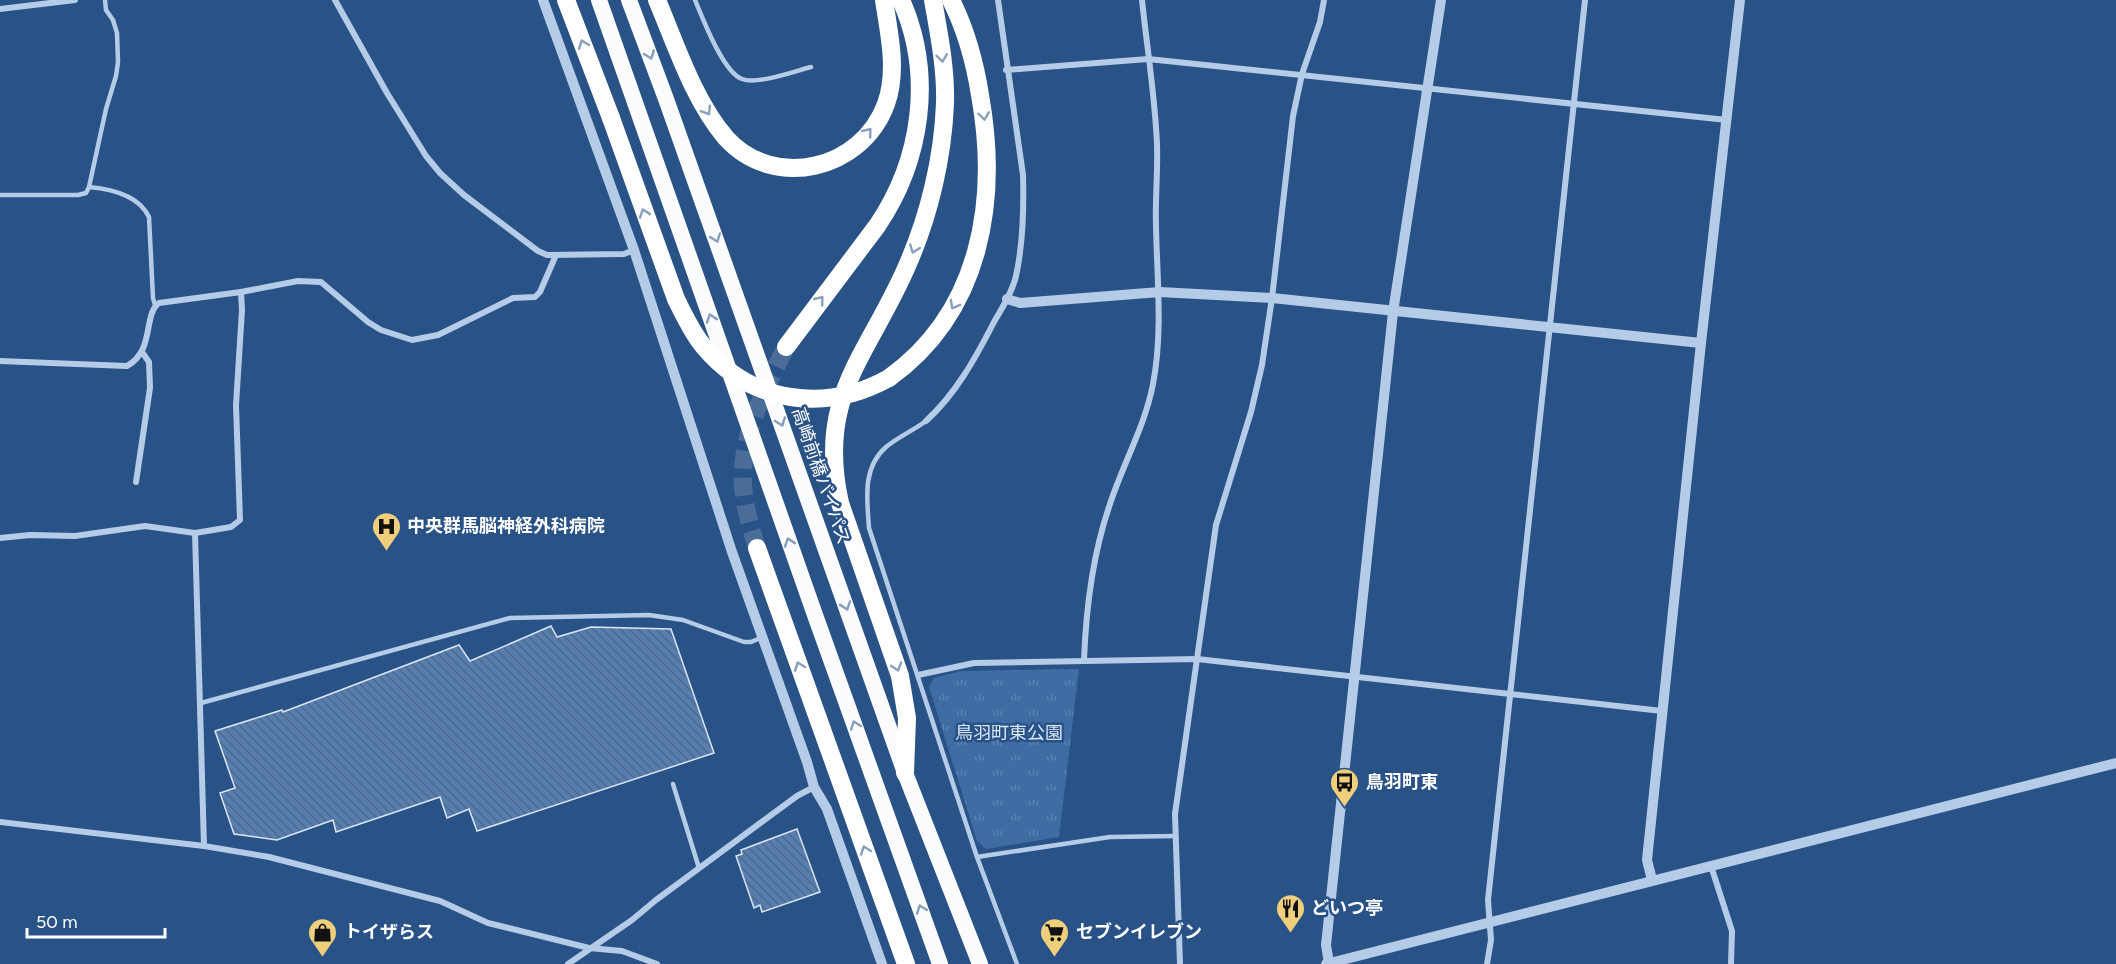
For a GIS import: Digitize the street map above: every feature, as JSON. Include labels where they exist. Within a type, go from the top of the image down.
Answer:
[{"type":"highway","points":[[566,0],[676,299],[699,340],[719,362],[754,385],[797,399],[822,399],[844,397],[860,392],[889,378],[919,355],[945,321],[960,295],[973,264],[981,237],[986,203],[987,137],[978,82],[968,42],[963,23],[951,0]]},
{"type":"highway","points":[[599,0],[940,964]]},
{"type":"highway","name":"高崎前橋バイパス","points":[[629,0],[905,773],[980,964]]},
{"type":"highway","points":[[657,0],[705,110],[726,138],[737,148],[762,162],[791,167],[807,167],[841,158],[861,141],[878,120],[890,88],[892,68],[884,0]]},
{"type":"highway","points":[[786,346],[891,206],[906,171],[918,124],[920,76],[913,32],[901,0]]},
{"type":"highway","points":[[905,773],[907,718],[900,676],[840,503],[835,483],[834,439],[837,412],[845,386],[907,266],[929,203],[935,177],[945,102],[940,38],[933,0]]},
{"type":"highway","points":[[757,548],[906,964]]},
{"type":"street","points":[[0,9],[75,0]]},
{"type":"street","points":[[335,0],[387,93],[426,156],[440,173],[464,195],[538,251],[556,255],[624,254],[634,250]]},
{"type":"street","points":[[543,0],[634,250],[732,552],[814,787],[827,809],[882,964]]},
{"type":"street","points":[[926,421],[957,386],[1007,299],[1016,276],[1024,204],[1023,175],[1006,70],[998,0]]},
{"type":"street","points":[[1084,660],[1092,580],[1098,547],[1109,504],[1145,416],[1156,364],[1160,292],[1155,223],[1157,147],[1142,0]]},
{"type":"street","points":[[1180,964],[1175,814],[1216,525],[1257,392],[1272,298],[1293,116],[1302,74],[1320,22],[1324,0]]},
{"type":"street","points":[[1441,0],[1393,312],[1326,945],[1328,964],[2116,763]]},
{"type":"street","points":[[1486,964],[1491,940],[1488,900],[1585,0]]},
{"type":"street","points":[[1652,880],[1647,860],[1701,343],[1740,0]]},
{"type":"street","points":[[1006,70],[1148,59],[1727,120]]},
{"type":"street","points":[[0,361],[118,367],[131,364],[141,352],[156,305],[298,281],[321,282],[328,286],[354,312],[381,330],[412,340],[426,338],[456,328],[513,298],[535,297],[540,292],[556,255]]},
{"type":"street","points":[[0,538],[30,535],[75,536],[145,526],[195,533],[231,527],[240,520],[236,405],[241,292]]},
{"type":"street","points":[[1007,299],[1020,303],[1160,292],[1272,298],[1701,343]]},
{"type":"street","points":[[136,482],[150,388],[148,362],[141,352]]},
{"type":"street","points":[[195,533],[204,846]]},
{"type":"street","points":[[918,675],[974,663],[1197,659],[1662,711]]},
{"type":"street","points":[[568,964],[632,920],[797,796],[814,787]]},
{"type":"street","points":[[0,822],[204,846],[269,857],[440,901],[488,923],[589,948],[622,951],[657,964]]},
{"type":"street","points":[[1711,866],[1732,931],[1731,964]]},
{"type":"lane","points":[[0,195],[78,195],[86,193],[118,62],[117,33],[113,20],[106,10],[105,0]]},
{"type":"lane","points":[[695,0],[719,52],[734,74],[743,80],[764,79],[811,67]]},
{"type":"lane","points":[[89,187],[120,193],[144,207],[149,217],[153,298],[156,305]]},
{"type":"lane","points":[[926,421],[878,455],[867,482],[869,528],[977,857],[1017,964]]},
{"type":"lane","points":[[201,703],[510,618],[649,615],[683,620],[744,642],[763,637]]},
{"type":"lane","points":[[673,784],[699,868]]},
{"type":"lane","points":[[977,857],[1110,837],[1176,836]]},
{"type":"green space","name":"鳥羽町東公園","points":[[1079,669],[1059,837],[986,849],[977,841],[929,687],[934,678],[961,671]]},
{"type":"building","points":[[551,626],[557,637],[591,627],[671,629],[714,753],[477,831],[469,809],[447,818],[440,797],[336,832],[333,820],[277,840],[234,834],[220,793],[235,788],[215,731],[282,710],[283,712],[459,645],[470,661]]},
{"type":"building","points":[[797,829],[820,892],[762,912],[760,905],[754,908],[736,856],[742,854],[741,850]]},
{"type":"tunnel","points":[[757,548],[744,495],[744,456],[754,418],[786,347]]},
{"type":"place","name":"中央群馬脳神経外科病院","points":[[386,552]]},
{"type":"place","name":"鳥羽町東","points":[[1345,808]]},
{"type":"place","name":"どいつ亭","points":[[1290,934]]},
{"type":"place","name":"トイザらス","points":[[323,958]]},
{"type":"place","name":"セブンイレブン","points":[[1055,958]]}]
